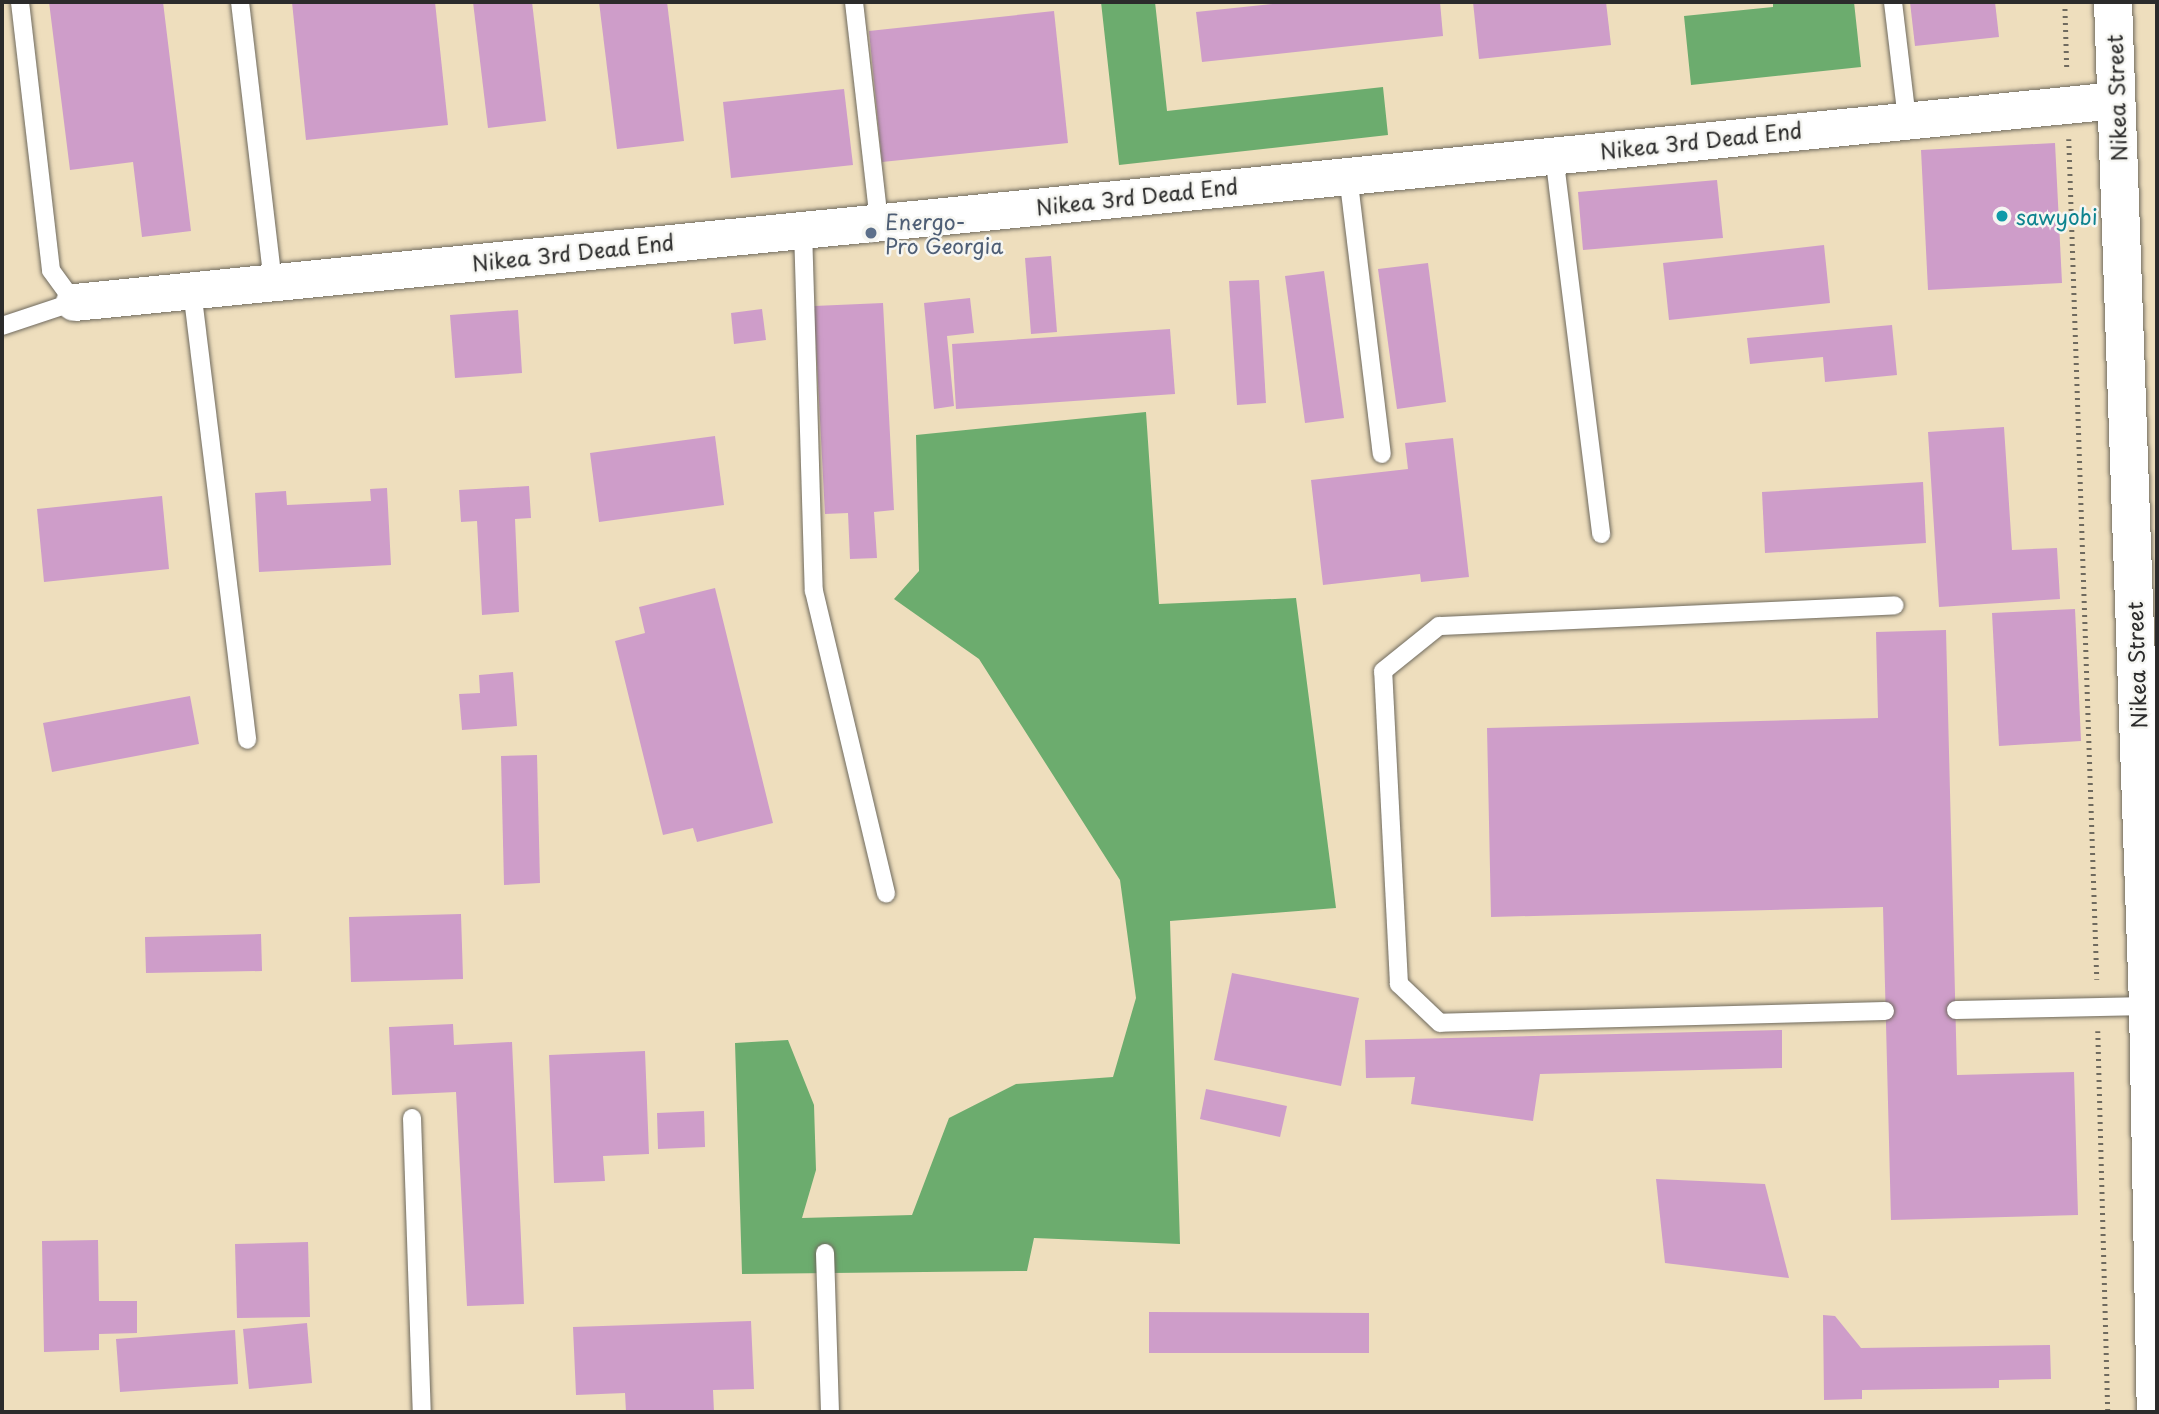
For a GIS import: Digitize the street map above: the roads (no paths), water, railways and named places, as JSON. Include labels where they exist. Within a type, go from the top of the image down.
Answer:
[{"type":"main road","name":"Nikea Street","points":[[2113,2],[2148,1006],[2155,1412]]},
{"type":"street","name":"Nikea 3rd Dead End","points":[[74,302],[2116,100]]},
{"type":"lane","points":[[2,326],[74,302],[51,270],[20,2]]},
{"type":"lane","points":[[240,2],[274,282]]},
{"type":"lane","points":[[854,2],[879,222]]},
{"type":"lane","points":[[1893,2],[1907,120]]},
{"type":"lane","points":[[1554,155],[1601,534]]},
{"type":"lane","points":[[1348,175],[1382,454]]},
{"type":"lane","points":[[803,229],[814,591],[886,894]]},
{"type":"lane","points":[[192,290],[247,740]]},
{"type":"lane","points":[[1885,1011],[1440,1023],[1399,984],[1383,671],[1439,626],[1895,605]]},
{"type":"lane","points":[[1956,1010],[2148,1006]]},
{"type":"lane","points":[[412,1118],[422,1412]]},
{"type":"lane","points":[[825,1253],[830,1412]]},
{"type":"place","name":"sawyobi","points":[[2002,216]]},
{"type":"place","name":"Energo- Pro Georgia","points":[[871,233]]}]
